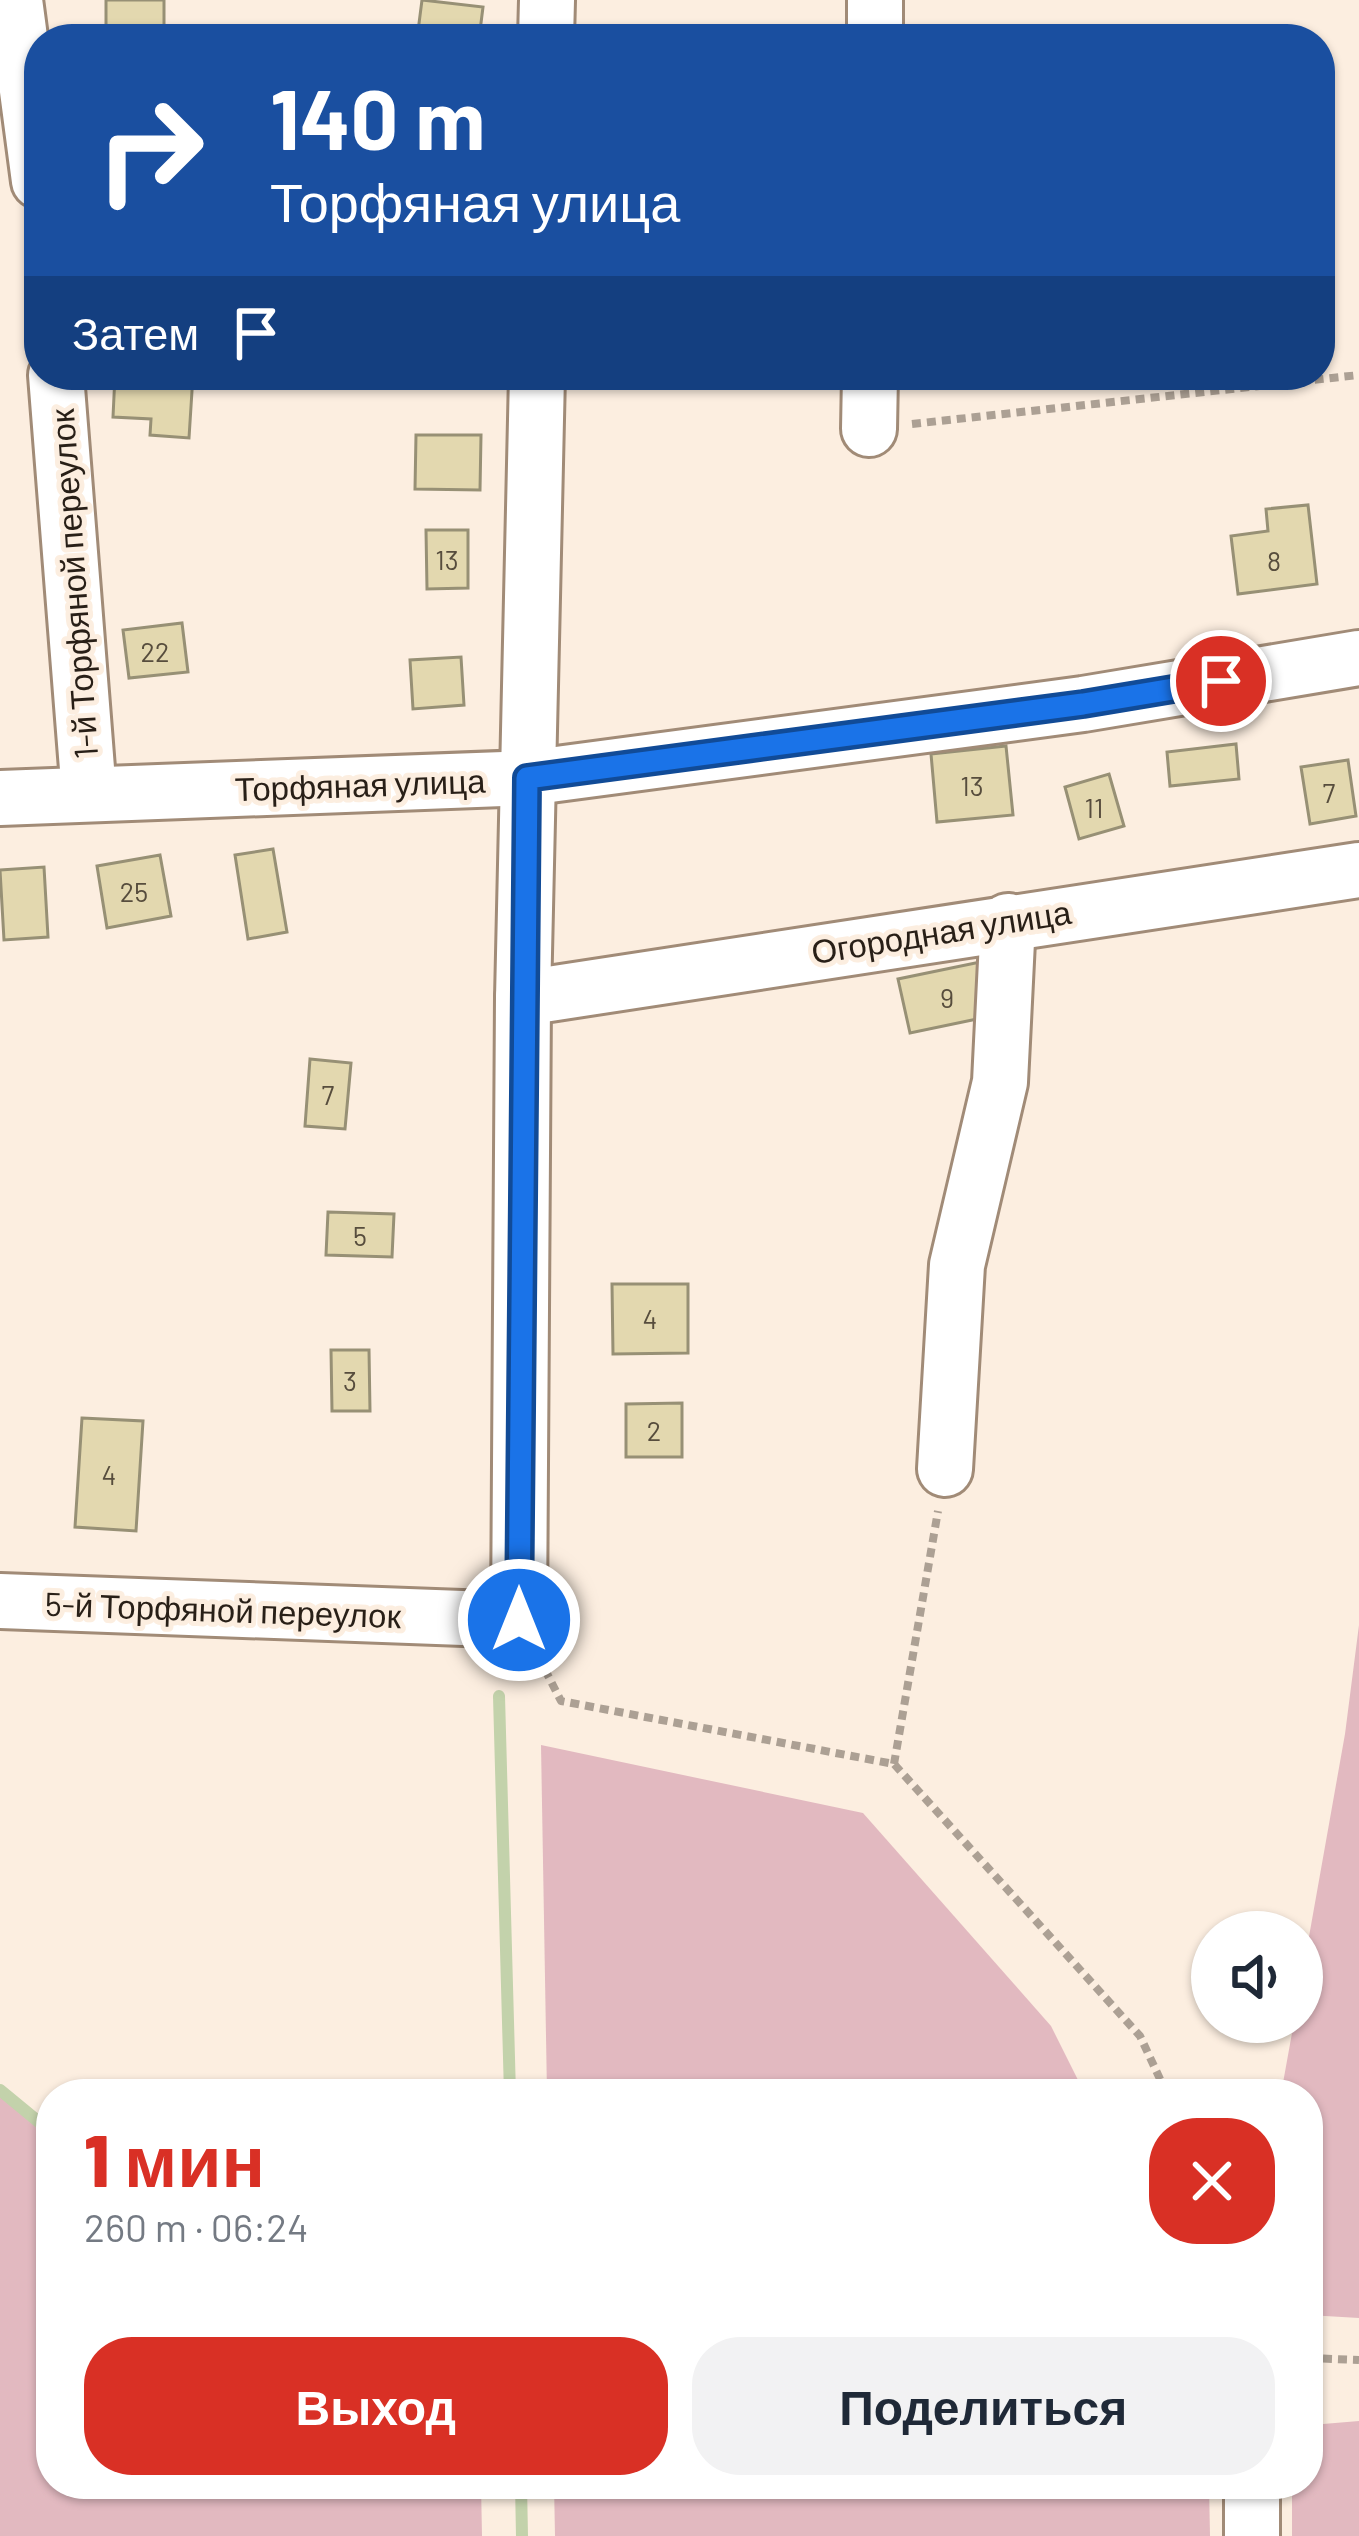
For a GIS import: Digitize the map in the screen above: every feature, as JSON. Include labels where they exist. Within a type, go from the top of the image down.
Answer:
[{"type":"street","points":[[15,0],[24,68]]},
{"type":"street","name":"1-й Торфяной переулок","points":[[57,390],[89,794]]},
{"type":"street","points":[[519,1620],[527,778],[537,390]]},
{"type":"street","points":[[869,429],[870,390]]},
{"type":"street","name":"Торфяная улица","points":[[0,798],[527,778],[1083,704],[1359,658]]},
{"type":"street","name":"Огородная улица","points":[[524,998],[1359,870]]},
{"type":"street","points":[[945,1469],[957,1265],[1000,1082],[1008,921]]},
{"type":"street","name":"5-й Торфяной переулок","points":[[0,1601],[519,1620]]},
{"type":"street","points":[[1252,2499],[1252,2536]]},
{"type":"path","points":[[869,429],[1223,390]]},
{"type":"path","points":[[894,1764],[945,1469]]},
{"type":"path","points":[[519,1620],[561,1701],[894,1764],[1140,2036],[1160,2079]]},
{"type":"path","points":[[1323,2359],[1359,2360]]},
{"type":"shaded area","points":[[1359,1625],[1359,2318],[1323,2316],[1323,2079],[1284,2079],[1290,2043],[1323,2043],[1323,1911],[1314,1911]]},
{"type":"shaded area","points":[[541,1745],[863,1813],[1051,2026],[1078,2079],[547,2079]]},
{"type":"shaded area","points":[[0,2088],[36,2118],[36,2499],[481,2499],[482,2536],[0,2536]]},
{"type":"shaded area","points":[[1359,2421],[1359,2536],[1292,2536],[1292,2499],[1323,2499],[1323,2424]]},
{"type":"shaded area","points":[[554,2499],[1209,2499],[1210,2536],[555,2536]]},
{"type":"building","points":[[106,0],[164,0],[164,24],[106,24]]},
{"type":"building","points":[[422,0],[483,7],[481,24],[419,24]]},
{"type":"building","points":[[114,390],[192,390],[189,438],[150,435],[151,419],[113,417]]},
{"type":"building","points":[[416,435],[481,435],[480,490],[415,489]]},
{"type":"building","points":[[1308,505],[1317,584],[1238,594],[1231,536],[1268,531],[1266,509]]},
{"type":"building","points":[[426,530],[468,530],[468,588],[427,589]]},
{"type":"building","points":[[182,623],[188,672],[129,678],[123,630]]},
{"type":"building","points":[[461,657],[464,705],[413,709],[410,660]]},
{"type":"building","points":[[1236,744],[1239,779],[1170,786],[1167,752]]},
{"type":"building","points":[[1006,746],[1013,815],[937,822],[931,754]]},
{"type":"building","points":[[1348,760],[1356,816],[1310,824],[1301,767]]},
{"type":"building","points":[[1109,774],[1124,826],[1079,839],[1065,787]]},
{"type":"building","points":[[273,849],[287,932],[248,939],[235,855]]},
{"type":"building","points":[[160,855],[171,916],[107,928],[97,866]]},
{"type":"building","points":[[44,867],[48,937],[4,940],[0,870]]},
{"type":"building","points":[[985,961],[996,1015],[910,1033],[898,979]]},
{"type":"building","points":[[310,1059],[351,1063],[345,1129],[305,1126]]},
{"type":"building","points":[[328,1212],[394,1214],[392,1257],[326,1255]]},
{"type":"building","points":[[612,1284],[688,1284],[688,1353],[613,1354]]},
{"type":"building","points":[[331,1350],[369,1350],[370,1411],[332,1411]]},
{"type":"building","points":[[682,1403],[682,1457],[626,1457],[626,1404]]},
{"type":"building","points":[[82,1418],[143,1421],[136,1531],[75,1527]]},
{"type":"waterway","points":[[499,1696],[510,2079]]},
{"type":"waterway","points":[[0,2090],[36,2120]]},
{"type":"waterway","points":[[521,2499],[522,2536]]},
{"type":"route","points":[[519,1620],[527,778],[1083,704],[1221,681]]}]
